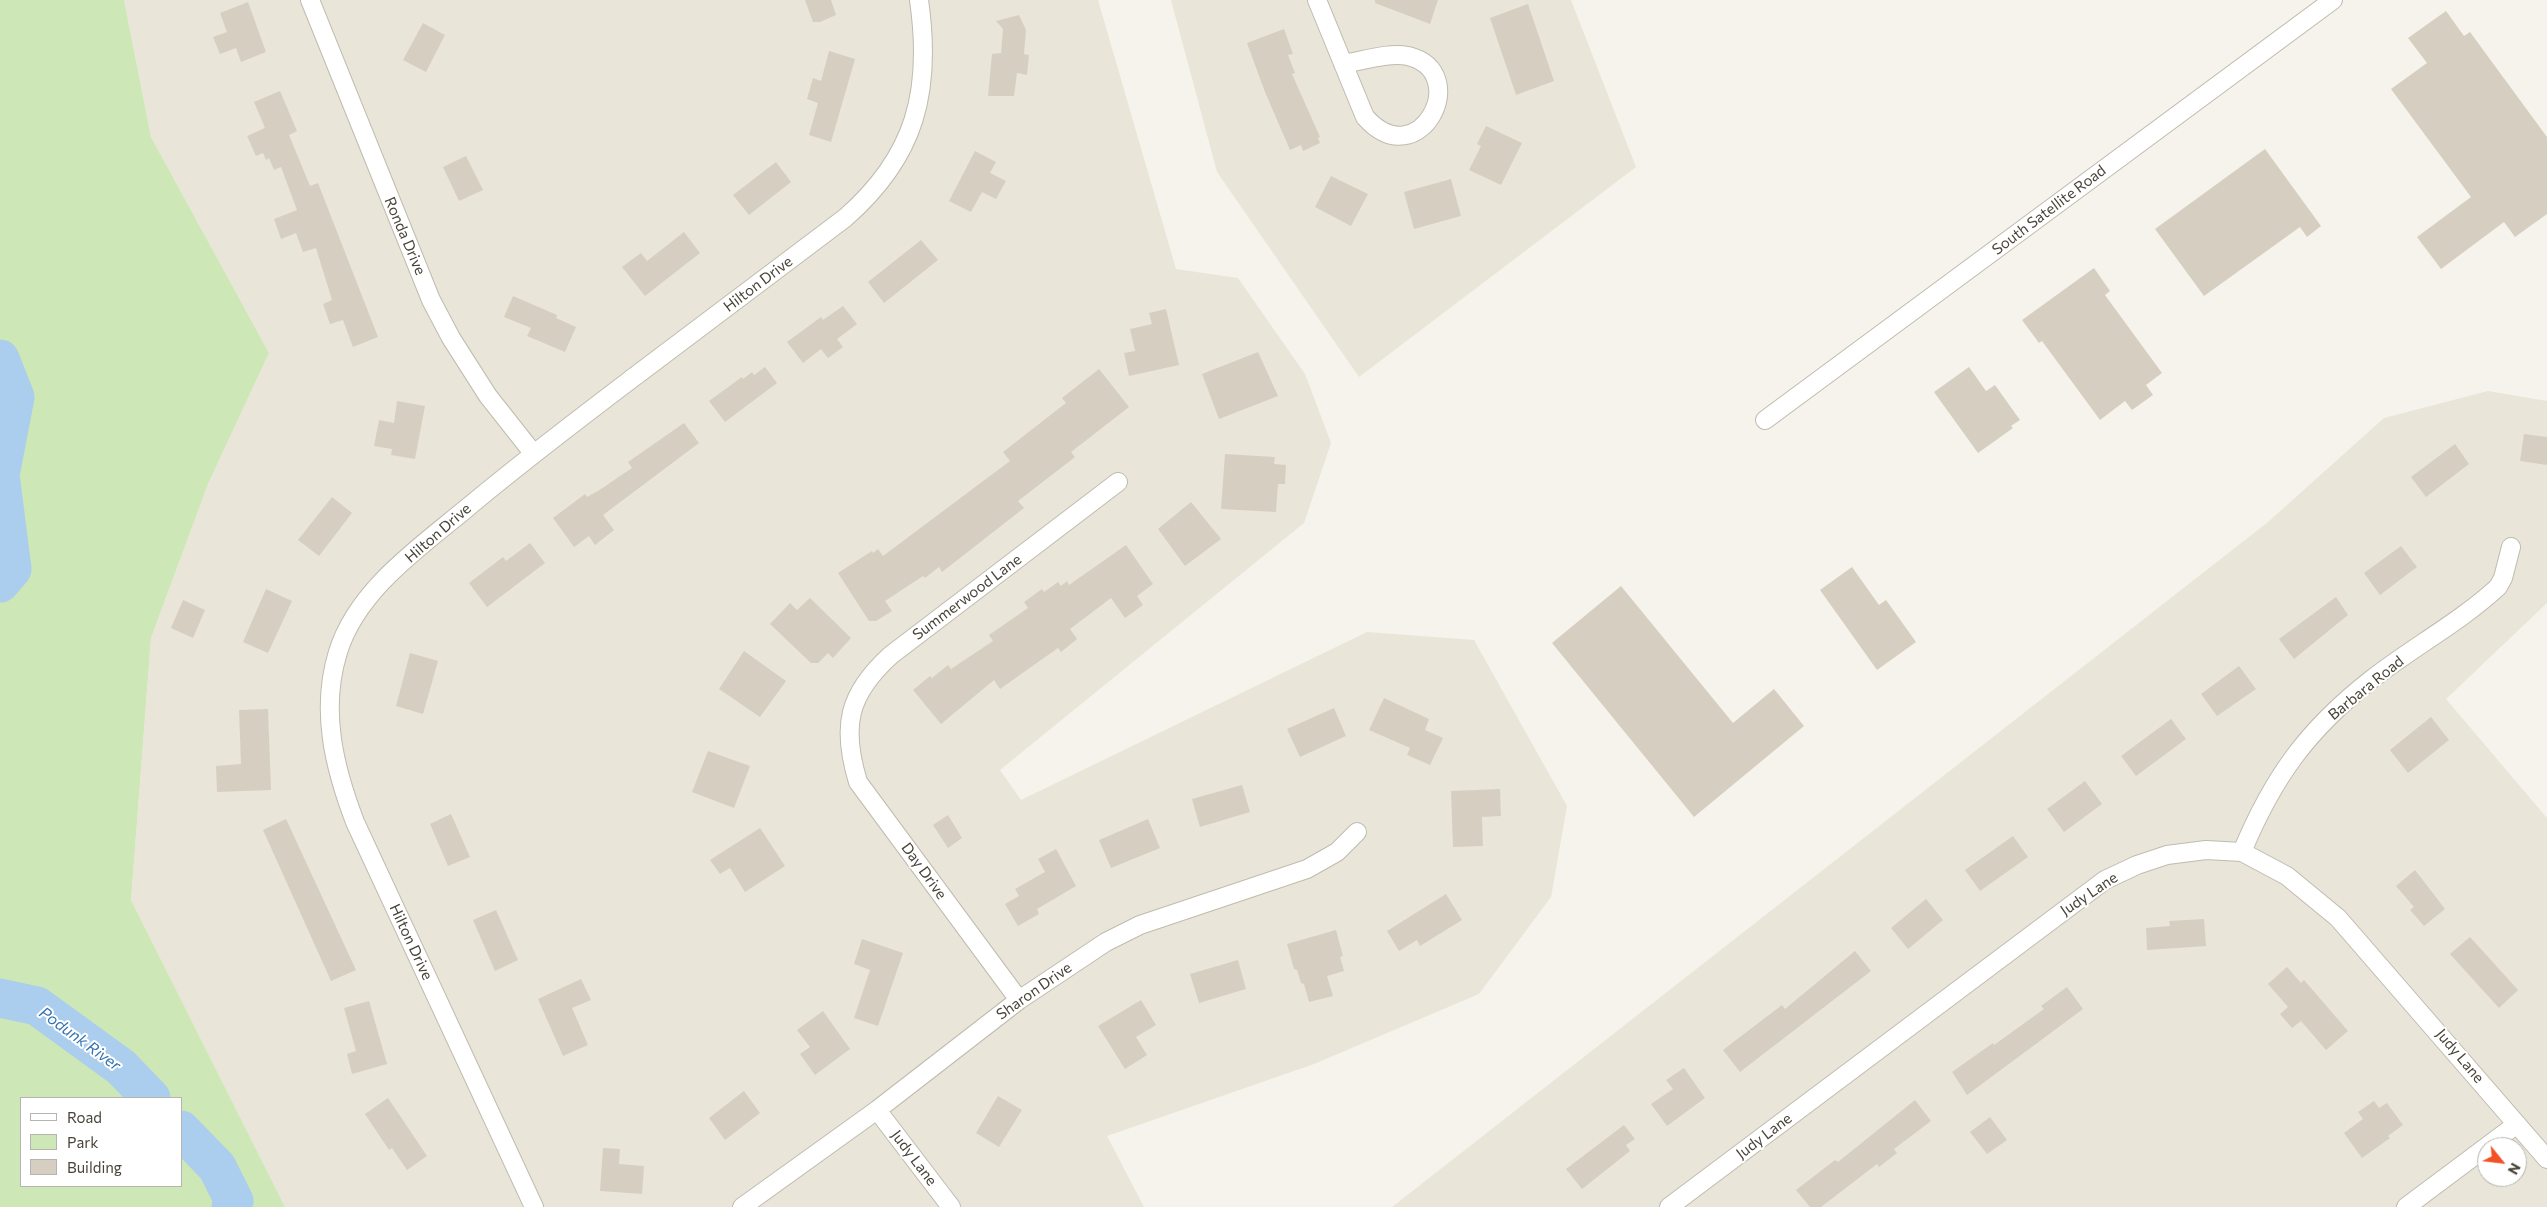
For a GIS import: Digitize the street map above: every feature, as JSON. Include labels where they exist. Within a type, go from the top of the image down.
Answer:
[{"type":"street","name":"Ronda Drive","points":[[310,0],[362,133],[432,300],[451,338],[488,396],[533,453]]},
{"type":"street","name":"Hilton Drive","points":[[534,1207],[355,822],[339,779],[332,746],[330,710],[332,681],[339,650],[354,619],[381,584],[418,549],[533,453],[822,235],[867,198],[902,149],[915,115],[924,75],[924,38],[918,0]]},
{"type":"street","points":[[1317,0],[1343,64],[1365,117],[1385,133],[1398,135],[1410,134],[1422,128],[1432,119],[1437,107],[1439,94],[1436,81],[1430,69],[1419,61],[1407,56],[1394,56],[1343,64]]},
{"type":"street","name":"South Satellite Road","points":[[1765,420],[2333,0]]},
{"type":"street","name":"Summerwood Lane","points":[[849,735],[851,715],[858,692],[871,673],[891,655],[1118,482]]},
{"type":"street","name":"Barbara Road","points":[[2242,852],[2262,806],[2281,774],[2308,737],[2372,679],[2498,587],[2504,578],[2511,547]]},
{"type":"street","name":"Day Drive","points":[[849,735],[850,755],[858,782],[1019,1000]]},
{"type":"street","name":"Sharon Drive","points":[[742,1207],[877,1110],[1019,1000],[1106,942],[1140,925],[1307,869],[1337,852],[1357,832]]},
{"type":"street","name":"Judy Lane","points":[[1669,1207],[2105,880],[2137,865],[2167,855],[2206,850],[2242,852],[2286,876],[2338,918],[2547,1159]]},
{"type":"street","name":"Judy Lane","points":[[877,1110],[951,1207]]},
{"type":"street","points":[[2406,1207],[2517,1124]]},
{"type":"shaded area","points":[[124,0],[1098,0],[1176,269],[1238,278],[1305,374],[1331,443],[1304,523],[1000,770],[1021,800],[1367,632],[1474,640],[1567,806],[1551,897],[1479,994],[1314,1064],[1107,1136],[1144,1207],[285,1207],[131,900],[151,638],[208,484],[269,353],[151,137]]},
{"type":"shaded area","points":[[1171,0],[1571,0],[1636,167],[1359,377],[1217,172]]},
{"type":"shaded area","points":[[2488,391],[2547,401],[2547,603],[2446,699],[2547,818],[2547,1207],[1392,1207],[2268,522],[2384,418]]},
{"type":"green space","points":[[0,0],[124,0],[151,137],[269,353],[208,484],[151,638],[131,900],[285,1207],[0,1207]]},
{"type":"building","points":[[805,0],[831,0],[836,15],[820,22],[813,22]]},
{"type":"building","points":[[1375,0],[1438,0],[1430,24],[1375,3]]},
{"type":"building","points":[[248,2],[266,52],[241,62],[236,48],[220,54],[213,37],[227,32],[220,13]]},
{"type":"building","points":[[1528,4],[1554,81],[1516,95],[1490,18]]},
{"type":"building","points":[[2446,11],[2464,36],[2470,32],[2547,137],[2547,214],[2515,237],[2504,222],[2441,269],[2417,237],[2471,197],[2391,89],[2427,63],[2408,38]]},
{"type":"building","points":[[1019,15],[1026,30],[1024,54],[1029,55],[1027,75],[1017,73],[1014,96],[988,96],[992,54],[1001,53],[1003,29],[996,21]]},
{"type":"building","points":[[423,23],[445,35],[426,72],[403,60]]},
{"type":"building","points":[[1284,29],[1293,54],[1288,55],[1295,73],[1292,74],[1320,137],[1318,138],[1320,143],[1303,151],[1301,145],[1290,150],[1265,92],[1247,43]]},
{"type":"building","points":[[829,51],[855,59],[831,142],[809,135],[818,103],[807,99],[813,78],[821,81]]},
{"type":"building","points":[[280,91],[297,131],[289,135],[310,186],[318,183],[378,337],[353,347],[343,320],[330,324],[323,304],[332,300],[316,248],[303,252],[296,233],[281,239],[274,219],[297,210],[281,167],[274,170],[269,158],[266,160],[263,153],[256,156],[247,136],[265,128],[254,102]]},
{"type":"building","points":[[1486,126],[1522,143],[1501,185],[1469,170],[1481,146],[1477,144]]},
{"type":"building","points":[[2265,149],[2321,226],[2307,237],[2300,227],[2204,296],[2155,229]]},
{"type":"building","points":[[975,151],[996,162],[990,173],[1006,181],[996,199],[982,192],[971,212],[949,201]]},
{"type":"building","points":[[466,156],[483,190],[459,201],[443,167]]},
{"type":"building","points":[[776,162],[791,182],[749,215],[733,195]]},
{"type":"building","points":[[1331,176],[1368,194],[1351,226],[1315,207]]},
{"type":"building","points":[[1451,179],[1461,216],[1414,229],[1404,192]]},
{"type":"building","points":[[684,232],[700,253],[645,296],[622,267],[641,253],[647,261]]},
{"type":"building","points":[[921,240],[938,260],[884,303],[868,282]]},
{"type":"building","points":[[2094,268],[2110,291],[2105,295],[2162,373],[2146,385],[2153,395],[2132,410],[2125,401],[2100,420],[2042,341],[2039,343],[2022,320]]},
{"type":"building","points":[[513,296],[557,315],[556,318],[576,327],[565,352],[527,336],[531,328],[504,317]]},
{"type":"building","points":[[843,306],[857,324],[837,339],[843,347],[828,358],[821,349],[803,363],[787,342],[821,317],[823,320]]},
{"type":"building","points":[[1166,309],[1179,365],[1129,376],[1124,353],[1135,351],[1130,329],[1152,324],[1149,313]]},
{"type":"building","points":[[1258,352],[1278,396],[1219,419],[1202,374]]},
{"type":"building","points":[[765,367],[777,383],[725,422],[709,401],[742,377],[743,379],[752,372],[754,375]]},
{"type":"building","points":[[1969,367],[1986,391],[1995,385],[2020,420],[2011,426],[2013,428],[1978,453],[1934,392]]},
{"type":"building","points":[[1099,369],[1129,407],[1071,452],[1075,457],[1018,501],[1024,508],[942,572],[939,567],[925,578],[923,576],[885,601],[892,611],[876,621],[869,621],[838,573],[872,551],[873,553],[878,549],[883,556],[1010,461],[1003,452],[1066,403],[1062,398]]},
{"type":"building","points":[[397,401],[425,406],[415,459],[391,455],[392,449],[374,446],[379,420],[394,423]]},
{"type":"building","points":[[684,423],[699,443],[603,515],[614,530],[595,545],[589,536],[574,547],[553,518],[585,494],[587,497],[598,491],[632,468],[628,462]]},
{"type":"building","points":[[2524,434],[2547,437],[2547,465],[2520,461]]},
{"type":"building","points":[[2455,444],[2469,464],[2426,497],[2411,477]]},
{"type":"building","points":[[1225,454],[1275,457],[1274,464],[1286,465],[1285,484],[1278,484],[1276,512],[1221,509]]},
{"type":"building","points":[[332,497],[352,513],[319,556],[298,540]]},
{"type":"building","points":[[1191,502],[1221,539],[1185,566],[1158,529]]},
{"type":"building","points":[[530,543],[545,563],[487,607],[469,583],[503,557],[506,561]]},
{"type":"building","points":[[1126,545],[1153,584],[1137,596],[1143,605],[1125,618],[1111,598],[1070,629],[1077,639],[1061,652],[1058,648],[1000,689],[994,680],[941,724],[913,690],[930,676],[932,678],[948,665],[951,669],[993,641],[989,635],[1028,608],[1024,602],[1042,589],[1044,592],[1058,582],[1061,586],[1067,581],[1069,585]]},
{"type":"building","points":[[2401,546],[2417,567],[2380,595],[2364,573]]},
{"type":"building","points":[[1852,567],[1879,605],[1886,600],[1916,642],[1877,670],[1820,590]]},
{"type":"building","points":[[1621,586],[1733,723],[1774,689],[1804,726],[1694,817],[1552,643]]},
{"type":"building","points":[[266,589],[292,601],[268,653],[243,642]]},
{"type":"building","points":[[2336,597],[2348,615],[2294,659],[2279,639]]},
{"type":"building","points":[[810,598],[851,638],[833,658],[828,653],[818,663],[811,663],[770,624],[790,603],[797,610]]},
{"type":"building","points":[[183,600],[205,610],[193,638],[171,628]]},
{"type":"building","points":[[744,651],[786,681],[760,717],[719,689]]},
{"type":"building","points":[[410,653],[438,661],[423,714],[396,706]]},
{"type":"building","points":[[2239,666],[2256,689],[2217,716],[2201,694]]},
{"type":"building","points":[[1384,698],[1429,719],[1425,730],[1443,738],[1430,765],[1407,755],[1410,748],[1369,730]]},
{"type":"building","points":[[1334,708],[1346,736],[1300,757],[1287,729]]},
{"type":"building","points":[[268,709],[271,790],[217,792],[216,766],[241,764],[239,710]]},
{"type":"building","points":[[2431,717],[2449,740],[2408,773],[2390,750]]},
{"type":"building","points":[[2171,719],[2186,739],[2136,776],[2121,756]]},
{"type":"building","points":[[708,751],[750,766],[734,808],[692,792]]},
{"type":"building","points":[[2085,781],[2102,804],[2064,832],[2047,809]]},
{"type":"building","points":[[1242,785],[1250,812],[1200,827],[1192,799]]},
{"type":"building","points":[[1500,789],[1501,816],[1482,817],[1483,846],[1453,847],[1451,791]]},
{"type":"building","points":[[451,814],[470,857],[448,866],[430,824]]},
{"type":"building","points":[[948,815],[962,838],[948,848],[933,825]]},
{"type":"building","points":[[286,819],[356,970],[331,981],[263,830]]},
{"type":"building","points":[[1148,819],[1160,848],[1111,868],[1099,840]]},
{"type":"building","points":[[760,828],[785,866],[745,892],[730,868],[720,874],[710,860]]},
{"type":"building","points":[[2013,836],[2028,857],[1980,891],[1965,870]]},
{"type":"building","points":[[1056,849],[1076,886],[1037,909],[1039,914],[1018,926],[1005,904],[1019,896],[1015,889],[1045,872],[1038,859]]},
{"type":"building","points":[[2415,870],[2445,909],[2424,926],[2410,910],[2414,907],[2396,886]]},
{"type":"building","points":[[1446,894],[1462,920],[1420,946],[1417,940],[1399,951],[1387,931]]},
{"type":"building","points":[[1926,899],[1943,920],[1908,949],[1891,928]]},
{"type":"building","points":[[496,910],[518,960],[495,971],[473,920]]},
{"type":"building","points":[[2204,919],[2206,946],[2147,950],[2146,928],[2170,926],[2169,921]]},
{"type":"building","points":[[1336,930],[1343,956],[1340,957],[1344,971],[1327,976],[1333,996],[1309,1002],[1304,984],[1301,983],[1297,970],[1294,969],[1287,944]]},
{"type":"building","points":[[2470,937],[2518,990],[2499,1008],[2450,954]]},
{"type":"building","points":[[862,939],[903,953],[878,1026],[854,1018],[870,970],[854,964]]},
{"type":"building","points":[[1855,951],[1871,971],[1740,1072],[1723,1050],[1782,1005],[1785,1009]]},
{"type":"building","points":[[1238,960],[1246,989],[1199,1003],[1190,974]]},
{"type":"building","points":[[2287,967],[2301,983],[2304,980],[2348,1031],[2326,1050],[2301,1021],[2292,1028],[2280,1014],[2288,1007],[2268,984]]},
{"type":"building","points":[[581,979],[591,1000],[572,1008],[588,1045],[563,1056],[538,999]]},
{"type":"building","points":[[2067,987],[2083,1009],[1967,1095],[1952,1072],[2044,1009],[2041,1006]]},
{"type":"building","points":[[1141,1000],[1156,1025],[1136,1037],[1147,1055],[1125,1069],[1098,1026]]},
{"type":"building","points":[[369,1001],[387,1064],[352,1074],[347,1054],[356,1051],[344,1008]]},
{"type":"building","points":[[823,1011],[850,1049],[815,1075],[800,1054],[810,1047],[797,1030]]},
{"type":"building","points":[[1684,1068],[1705,1098],[1667,1126],[1651,1104],[1673,1089],[1666,1080]]},
{"type":"building","points":[[744,1091],[760,1113],[725,1140],[709,1118]]},
{"type":"building","points":[[998,1096],[1022,1110],[999,1147],[976,1133]]},
{"type":"building","points":[[388,1098],[427,1156],[407,1170],[392,1148],[389,1150],[365,1114]]},
{"type":"building","points":[[1915,1100],[1931,1121],[1894,1149],[1897,1153],[1879,1167],[1877,1164],[1821,1207],[1810,1207],[1796,1190],[1835,1160],[1838,1162]]},
{"type":"building","points":[[2374,1101],[2379,1108],[2387,1103],[2403,1125],[2388,1136],[2390,1138],[2362,1158],[2344,1133],[2363,1119],[2358,1112]]},
{"type":"building","points":[[1990,1117],[2007,1140],[1987,1154],[1970,1132]]},
{"type":"building","points":[[1624,1125],[1635,1139],[1626,1145],[1630,1151],[1582,1189],[1566,1169]]},
{"type":"building","points":[[603,1148],[620,1149],[619,1164],[644,1166],[642,1194],[600,1191]]},
{"type":"waterway","name":"Podunk River","points":[[0,359],[15,397],[0,475],[12,569],[0,583]]},
{"type":"waterway","name":"Podunk River","points":[[0,998],[37,1006],[121,1067],[150,1097]]},
{"type":"waterway","name":"Podunk River","points":[[182,1131],[217,1167],[234,1201],[231,1207]]}]
